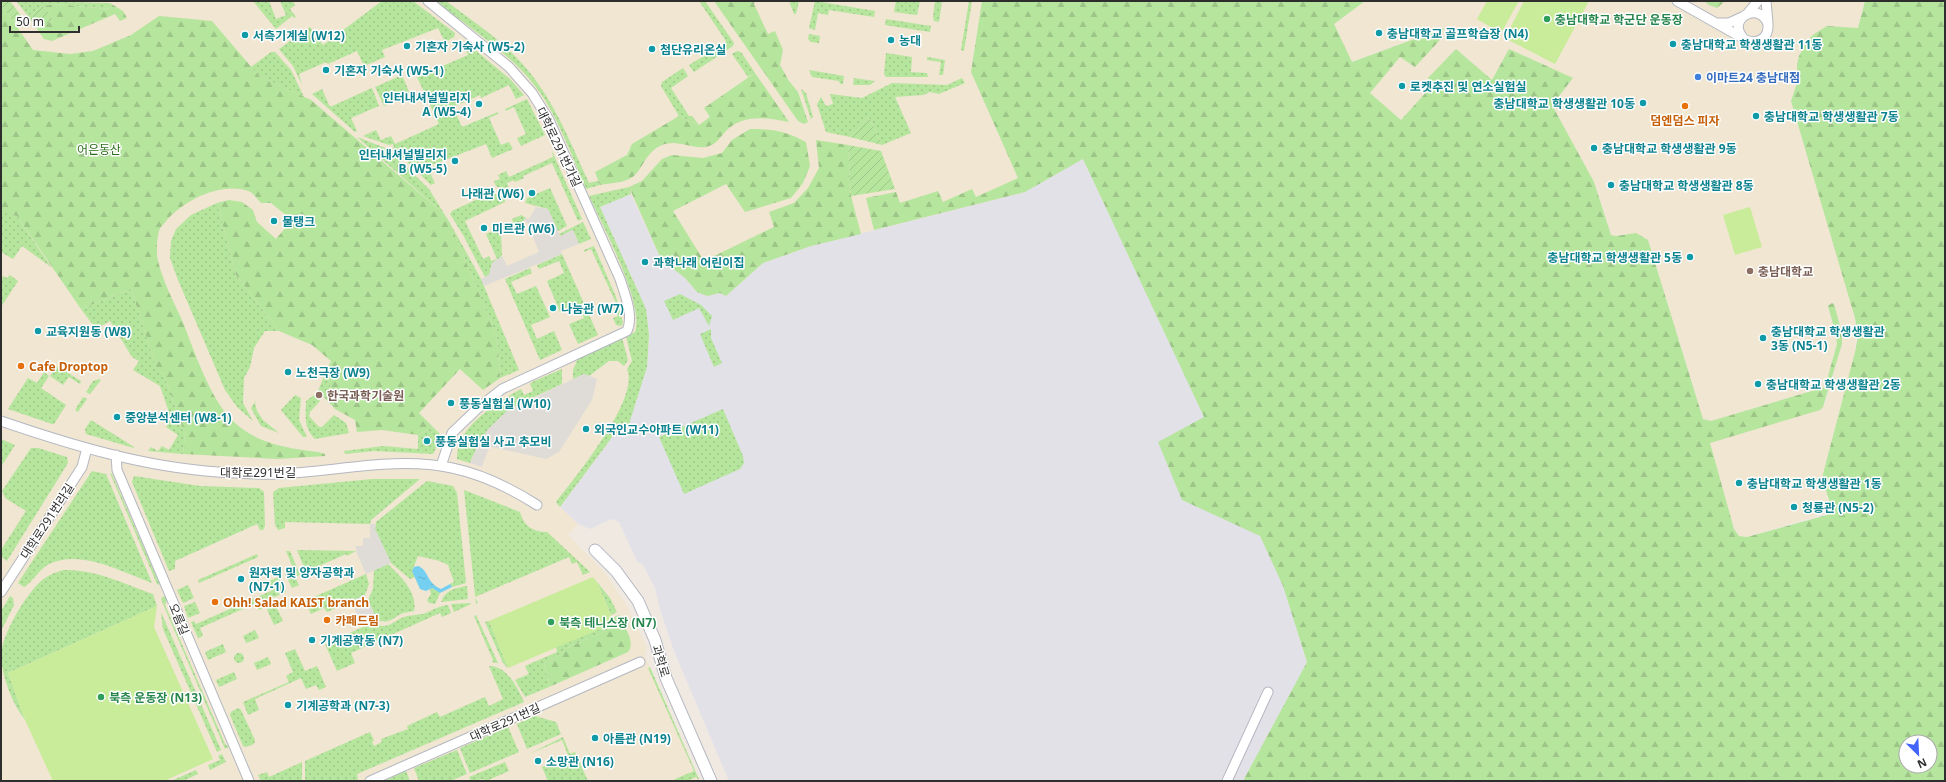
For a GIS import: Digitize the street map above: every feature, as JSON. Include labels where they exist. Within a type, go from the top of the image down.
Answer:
[{"type":"street","name":"대학로291번가길","points":[[428,1],[509,67],[532,93],[549,120],[620,279],[630,315],[630,324],[627,331],[502,389],[477,409],[452,433],[441,466]]},
{"type":"street","points":[[1677,1],[1750,42],[1760,40],[1767,33],[1768,24],[1766,1]]},
{"type":"street","points":[[1744,39],[1738,28],[1745,15],[1758,1]]},
{"type":"street","points":[[1716,23],[1729,22],[1745,15],[1761,14],[1768,24]]},
{"type":"street","name":"대학로291번길","points":[[1,421],[87,448],[180,469],[267,474],[391,463],[454,468],[488,480],[521,495],[537,505]]},
{"type":"street","name":"대학로291번라길","points":[[1,592],[82,467],[87,448]]},
{"type":"street","name":"오름길","points":[[116,455],[117,470],[121,481],[249,781]]},
{"type":"street","name":"과학로","points":[[595,550],[616,571],[638,601],[655,640],[666,678],[711,781]]},
{"type":"street","name":"대학로291번길","points":[[370,781],[640,662]]},
{"type":"street","points":[[1227,781],[1268,692]]},
{"type":"shaded area","name":"한국과학기술원","points":[[1,1],[982,1],[971,72],[1025,192],[811,246],[763,263],[726,296],[720,293],[707,296],[697,292],[685,278],[661,259],[631,194],[600,207],[646,309],[649,335],[647,367],[629,424],[613,436],[560,507],[578,524],[568,535],[605,573],[627,606],[647,647],[645,656],[700,781],[1,781]]},
{"type":"shaded area","name":"충남대학교","points":[[1365,1],[1865,1],[1858,28],[1803,49],[1797,63],[1797,83],[1791,101],[1850,298],[1857,328],[1855,352],[1823,474],[1823,483],[1830,506],[1830,512],[1747,537],[1739,536],[1734,529],[1710,445],[1712,442],[1825,404],[1842,344],[1842,333],[1834,304],[1828,306],[1837,344],[1825,387],[1711,421],[1703,419],[1648,240],[1636,233],[1616,236],[1611,235],[1594,182],[1552,105],[1573,78],[1492,80],[1430,88],[1402,120],[1369,93],[1400,57],[1415,67],[1443,28],[1351,62],[1334,24]]},
{"type":"shaded area","points":[[1083,159],[1204,417],[1182,500],[1260,535],[1283,586],[1307,662],[1243,781],[729,781],[674,651],[660,609],[655,588],[643,565],[637,561],[619,522],[611,519],[590,529],[578,524],[560,507],[613,436],[629,424],[646,309],[600,207],[631,194],[661,259],[685,278],[697,292],[707,296],[720,293],[726,296],[763,263],[811,246],[1025,192]]},
{"type":"shaded area","points":[[536,207],[548,209],[560,236],[573,230],[579,244],[561,251],[562,254],[484,286],[481,279],[489,275],[492,263],[502,256],[507,266],[539,252],[528,224],[524,220],[526,218],[529,219]]},
{"type":"shaded area","points":[[584,374],[597,379],[592,400],[559,452],[546,459],[492,447],[488,450],[482,467],[470,463],[477,447],[488,429],[508,410]]},
{"type":"shaded area","points":[[370,524],[376,524],[375,529],[391,563],[366,574],[356,551],[356,546],[363,546],[363,538],[370,538]]},
{"type":"shaded area","points":[[365,595],[377,620],[362,627],[351,601]]},
{"type":"green space","points":[[1,1],[10,1],[25,21],[17,27],[1,4]]},
{"type":"green space","points":[[16,1],[110,3],[109,9],[55,4],[44,6],[28,16]]},
{"type":"green space","points":[[253,1],[269,1],[276,19],[286,15],[280,1],[293,1],[295,5],[290,9],[296,17],[294,18],[292,16],[276,29]]},
{"type":"green space","points":[[382,1],[413,1],[455,33],[454,37],[445,42],[438,28],[382,50],[385,57],[364,66],[357,51],[328,64],[326,62],[299,74],[302,85],[293,66],[279,49],[310,27],[323,45]]},
{"type":"green space","points":[[435,1],[446,1],[480,26],[513,54],[526,68],[538,83],[557,115],[589,183],[598,181],[600,185],[586,189],[551,111],[545,100],[522,71],[495,46]]},
{"type":"green space","points":[[699,1],[705,1],[734,43],[733,46],[694,72],[689,65],[724,44],[726,41]]},
{"type":"green space","points":[[714,1],[755,1],[754,4],[768,34],[775,31],[783,50],[780,65],[789,81],[798,92],[808,122],[804,124],[798,121]]},
{"type":"green space","points":[[789,1],[799,1],[796,14],[794,14]]},
{"type":"green space","points":[[815,1],[875,11],[874,17],[829,10],[828,15],[818,13],[815,30],[809,28]]},
{"type":"green space","points":[[896,1],[920,1],[917,15],[894,12]]},
{"type":"green space","points":[[935,1],[942,1],[939,22],[934,21],[933,17]]},
{"type":"green space","points":[[969,1],[972,1],[964,51],[961,50]]},
{"type":"green space","points":[[982,1],[1365,1],[1334,24],[1352,62],[1444,28],[1439,41],[1415,67],[1400,57],[1370,93],[1401,120],[1430,88],[1428,78],[1456,49],[1492,80],[1509,49],[1573,78],[1552,105],[1594,182],[1611,235],[1616,236],[1636,233],[1648,240],[1703,419],[1711,421],[1825,387],[1837,344],[1828,306],[1832,303],[1834,304],[1842,333],[1842,344],[1823,407],[1820,410],[1710,443],[1734,529],[1739,536],[1747,537],[1827,515],[1830,512],[1830,503],[1824,484],[1823,474],[1858,336],[1855,318],[1791,101],[1797,83],[1797,64],[1799,56],[1807,41],[1814,34],[1827,26],[1858,28],[1865,1],[1945,1],[1945,781],[1243,781],[1307,662],[1283,586],[1260,536],[1182,500],[1158,442],[1204,417],[1083,159],[1025,192],[874,230],[866,198],[896,192],[900,203],[938,191],[943,202],[972,189],[976,197],[1018,178],[971,72]]},
{"type":"green space","points":[[1487,1],[1519,1],[1501,33],[1477,19]]},
{"type":"green space","name":"충남대학교 학군단 운동장","points":[[1524,1],[1589,1],[1555,64],[1505,38]]},
{"type":"green space","points":[[1704,1],[1725,1],[1717,8]]},
{"type":"green space","points":[[110,3],[123,11],[127,18],[120,21],[115,14],[52,41],[44,39],[37,29],[53,20],[44,6],[55,4],[109,9]]},
{"type":"green space","name":"어은동산","points":[[1,4],[33,50],[70,54],[93,51],[131,35],[159,16],[212,21],[259,76],[311,100],[445,215],[450,223],[497,337],[500,378],[483,390],[460,369],[419,413],[433,427],[418,435],[382,430],[357,432],[355,420],[335,409],[327,369],[331,361],[312,345],[279,331],[236,275],[217,203],[229,200],[242,202],[253,210],[257,222],[276,239],[292,220],[271,203],[261,203],[250,192],[237,189],[215,191],[183,206],[161,227],[157,241],[157,258],[168,291],[182,320],[197,360],[210,388],[225,413],[243,429],[263,440],[284,447],[318,452],[325,454],[325,456],[278,459],[183,454],[185,434],[164,375],[156,367],[131,289],[81,309],[17,216],[1,212]]},
{"type":"green space","points":[[44,6],[53,20],[37,29],[28,16]]},
{"type":"green space","points":[[886,19],[931,26],[930,32],[885,25]]},
{"type":"green space","points":[[809,34],[820,36],[819,43],[811,42],[808,39]]},
{"type":"green space","points":[[469,47],[475,50],[510,79],[524,95],[516,99],[509,85],[481,98],[480,95],[453,107],[462,127],[498,112],[498,114],[489,118],[501,145],[509,142],[513,149],[492,158],[486,144],[427,167],[435,183],[431,185],[393,148],[393,144],[389,145],[363,136],[376,130],[381,140],[391,136],[395,144],[439,124],[417,77],[468,55],[465,48]]},
{"type":"green space","points":[[737,51],[741,52],[755,73],[748,77],[732,54]]},
{"type":"green space","points":[[271,52],[275,52],[291,70],[304,97],[259,76],[251,67]]},
{"type":"green space","points":[[886,53],[912,57],[911,72],[927,73],[928,77],[886,77],[884,74]]},
{"type":"green space","points":[[927,57],[945,60],[943,75],[939,75],[941,62],[927,60]]},
{"type":"green space","points":[[683,68],[688,76],[671,88],[689,116],[692,116],[699,125],[679,116],[661,86],[662,82]]},
{"type":"green space","points":[[809,70],[844,76],[843,84],[840,84],[839,81],[812,77]]},
{"type":"green space","points":[[755,73],[789,122],[773,119],[749,119],[735,124],[728,129],[716,143],[709,146],[693,147],[672,143],[660,146],[652,152],[632,178],[600,185],[595,172],[627,155],[632,144],[679,116],[699,125],[710,117],[704,108]]},
{"type":"green space","points":[[402,75],[410,94],[384,106],[375,87]]},
{"type":"green space","points":[[854,78],[875,81],[870,85],[853,85]]},
{"type":"green space","points":[[962,78],[965,83],[939,94],[930,92],[923,95],[895,97],[911,133],[882,145],[869,117],[850,137],[826,132],[817,104],[821,97],[826,106],[833,104],[830,94],[862,98],[892,83],[947,85]]},
{"type":"green space","points":[[372,88],[379,106],[351,118],[357,131],[355,132],[312,94],[322,89],[330,107]]},
{"type":"green space","points":[[801,89],[806,93],[813,117],[811,119]]},
{"type":"green space","points":[[527,99],[545,135],[521,146],[517,138],[526,134],[514,107],[506,111],[505,109]]},
{"type":"green space","points":[[869,117],[882,145],[850,137]]},
{"type":"green space","points":[[750,129],[779,131],[792,135],[806,142],[810,166],[803,183],[791,198],[745,212],[726,184],[673,211],[704,261],[774,227],[769,212],[794,203],[808,188],[819,168],[816,140],[848,145],[851,196],[861,234],[811,246],[763,263],[726,296],[720,293],[707,296],[697,292],[685,278],[661,259],[629,187],[642,181],[662,159],[672,155],[703,158],[722,153],[732,140]]},
{"type":"green space","points":[[357,137],[388,149],[429,189],[445,215]]},
{"type":"green space","points":[[848,145],[881,151],[895,189],[851,196]]},
{"type":"green space","points":[[552,151],[582,219],[578,221],[552,163],[523,176],[524,178],[515,182],[513,180],[507,183],[510,191],[508,192],[496,186],[494,181],[500,179],[498,175],[506,171],[509,177],[553,157]]},
{"type":"green space","points":[[629,187],[631,194],[600,207],[646,309],[649,335],[647,367],[629,424],[613,436],[560,507],[556,502],[604,437],[624,399],[628,382],[627,369],[632,361],[626,336],[635,332],[636,320],[634,303],[621,264],[589,196]]},
{"type":"green space","points":[[550,188],[567,226],[558,231],[548,209],[525,203],[527,198]]},
{"type":"green space","points":[[493,192],[505,198],[505,202],[465,221],[483,259],[489,256],[491,261],[497,259],[486,234],[513,222],[512,219],[521,215],[526,218],[517,226],[504,231],[501,234],[502,256],[492,263],[489,275],[485,277],[450,214],[452,211]]},
{"type":"green space","points":[[217,203],[236,275],[279,331],[265,331],[254,348],[250,367],[244,378],[243,403],[253,421],[237,407],[225,390],[170,258],[171,241],[176,229],[191,215]]},
{"type":"green space","points":[[1750,207],[1762,247],[1735,255],[1723,215]]},
{"type":"green space","points":[[3,211],[17,216],[51,267],[22,246],[13,259],[1,252],[1,212]]},
{"type":"green space","points":[[583,222],[591,239],[579,244],[573,230],[560,236],[559,234]]},
{"type":"green space","points":[[450,223],[481,279],[519,370],[500,378],[497,337]]},
{"type":"green space","points":[[594,246],[616,297],[623,323],[621,326],[616,325],[613,318],[618,316],[613,304],[616,303],[591,249],[584,252],[584,250]]},
{"type":"green space","points":[[562,254],[598,335],[578,344],[569,324],[584,318],[578,304],[560,312],[547,281],[564,273],[559,261],[539,269],[537,265]]},
{"type":"green space","points":[[530,268],[532,273],[511,282],[517,294],[536,286],[550,317],[531,325],[537,339],[554,331],[562,350],[540,360],[505,279]]},
{"type":"green space","points":[[10,275],[18,281],[1,307],[1,279],[3,276],[7,278]]},
{"type":"green space","points":[[131,289],[156,367],[164,375],[185,434],[183,454],[148,451],[151,447],[158,451],[162,446],[169,450],[178,435],[166,427],[171,418],[160,386],[133,370],[139,361],[132,357],[110,321],[96,329],[81,309]]},
{"type":"green space","points":[[680,294],[701,305],[712,316],[709,326],[699,308],[673,320],[664,301]]},
{"type":"green space","points":[[711,329],[711,338],[722,363],[714,367],[700,334]]},
{"type":"green space","points":[[622,338],[628,360],[624,366],[618,361],[609,361],[589,376],[584,374],[573,379],[573,370],[578,358]]},
{"type":"green space","points":[[50,362],[81,381],[80,384],[69,377],[63,385],[50,376],[54,370],[48,366]]},
{"type":"green space","points":[[327,369],[335,409],[318,391]]},
{"type":"green space","points":[[562,369],[562,384],[518,405],[496,421],[478,446],[470,463],[457,459],[459,445],[466,432],[487,411],[521,389],[524,395],[533,391],[530,384],[532,382]]},
{"type":"green space","points":[[44,372],[49,376],[41,388],[66,405],[54,424],[8,409],[28,378],[37,383]]},
{"type":"green space","points":[[99,379],[101,380],[90,394],[86,392],[93,381]]},
{"type":"green space","points":[[295,395],[301,398],[299,420],[307,437],[303,437],[281,410]]},
{"type":"green space","points":[[314,395],[320,401],[310,412],[309,416],[319,427],[322,427],[334,415],[346,423],[349,433],[315,439],[311,435],[307,426],[306,401]]},
{"type":"green space","points":[[83,397],[87,399],[78,412],[75,410]]},
{"type":"green space","points":[[257,399],[255,403],[257,411],[263,420],[279,433],[261,426],[251,408]]},
{"type":"green space","points":[[723,409],[743,456],[744,463],[740,469],[684,494],[659,437]]},
{"type":"green space","points":[[91,420],[134,448],[86,434],[85,429]]},
{"type":"green space","points":[[433,427],[442,436],[433,454],[374,451],[345,454],[344,451],[383,446],[418,449],[418,435]]},
{"type":"green space","points":[[1,439],[15,445],[1,467]]},
{"type":"green space","points":[[31,448],[38,448],[67,457],[68,463],[7,561],[1,557],[1,550],[26,511],[5,498],[2,491]]},
{"type":"green space","points":[[92,471],[106,474],[152,583],[115,568],[74,559],[61,560],[49,564],[24,587],[18,583]]},
{"type":"green space","points":[[110,473],[112,474],[160,585],[157,584]]},
{"type":"green space","points":[[134,476],[200,486],[259,488],[264,492],[265,526],[263,530],[260,530],[257,524],[175,561],[175,569],[169,571],[132,482]]},
{"type":"green space","points":[[372,479],[420,479],[371,520],[370,524],[285,522],[285,528],[278,530],[275,525],[273,492],[279,488]]},
{"type":"green space","points":[[427,481],[453,486],[457,493],[466,583],[452,587],[450,584],[454,582],[448,565],[437,560],[418,556],[412,571],[415,577],[410,579],[391,563],[375,529],[376,522]]},
{"type":"green space","points":[[464,490],[520,512],[524,521],[529,527],[537,531],[547,532],[590,572],[583,575],[577,562],[572,564],[569,557],[475,597]]},
{"type":"green space","points":[[297,550],[356,551],[306,572]]},
{"type":"green space","points":[[286,551],[290,551],[300,575],[295,577],[299,585],[292,588],[285,574],[294,570]]},
{"type":"green space","points":[[257,554],[258,557],[199,583],[198,580]]},
{"type":"green space","points":[[388,564],[407,585],[411,591],[415,604],[414,611],[403,613],[385,621],[377,620],[368,600],[373,589],[374,570]]},
{"type":"green space","points":[[64,570],[76,570],[99,575],[153,594],[157,606],[8,673],[25,720],[12,698],[6,682],[1,658],[2,649],[14,617],[34,588],[45,578]]},
{"type":"green space","points":[[366,574],[369,584],[365,595],[327,612],[324,608],[311,614],[305,601]]},
{"type":"green space","points":[[279,577],[286,592],[272,598],[283,621],[274,625],[266,607],[259,610],[256,603],[200,628],[203,636],[198,638],[191,622],[194,621],[196,624],[273,590],[269,581]]},
{"type":"green space","name":"북측 테니스장 (N7)","points":[[593,577],[597,582],[614,623],[508,668],[489,621]]},
{"type":"green space","points":[[597,582],[610,598],[617,612],[611,615]]},
{"type":"green space","points":[[188,585],[194,598],[183,603],[177,590]]},
{"type":"green space","points":[[467,586],[468,599],[441,602],[448,592]]},
{"type":"green space","points":[[432,588],[440,593],[435,604],[429,603],[427,600],[431,594],[430,589]]},
{"type":"green space","points":[[10,596],[13,598],[14,605],[1,631],[1,611]]},
{"type":"green space","points":[[165,596],[167,600],[165,605],[225,744],[229,747],[225,749],[163,604],[161,598]]},
{"type":"green space","points":[[195,602],[200,613],[188,618],[184,606]]},
{"type":"green space","points":[[451,604],[471,604],[454,612]]},
{"type":"green space","points":[[448,605],[451,613],[442,617],[440,613],[351,653],[355,663],[337,671],[325,644],[372,623],[386,626],[404,617],[423,614],[438,607]]},
{"type":"green space","name":"북측 운동장 (N13)","points":[[157,606],[154,627],[213,759],[164,781],[53,781],[25,720],[8,673]]},
{"type":"green space","points":[[161,612],[221,750],[217,752],[163,629]]},
{"type":"green space","points":[[476,615],[498,663],[492,662],[493,660],[474,616]]},
{"type":"green space","points":[[619,615],[623,623],[565,649],[559,655],[544,663],[549,687],[525,697],[515,680],[529,674],[525,666],[557,652],[556,647],[614,623],[612,618]]},
{"type":"green space","points":[[489,621],[508,668],[503,663],[485,622]]},
{"type":"green space","points":[[623,623],[631,641],[628,652],[549,687],[544,663],[559,655],[565,649]]},
{"type":"green space","points":[[255,630],[259,638],[246,643],[243,636]]},
{"type":"green space","points":[[223,644],[226,652],[208,660],[205,652]]},
{"type":"green space","points":[[295,649],[305,671],[317,666],[326,687],[319,690],[316,685],[306,689],[301,678],[255,699],[259,710],[248,715],[243,702],[289,682],[286,676],[293,672],[285,653]]},
{"type":"green space","points":[[237,653],[241,653],[243,654],[243,662],[237,663],[234,660],[234,656]]},
{"type":"green space","points":[[268,657],[271,664],[257,670],[254,663]]},
{"type":"green space","points":[[489,666],[501,669],[511,678],[524,702],[357,774],[358,779],[353,781],[305,781],[305,761],[370,732],[374,740],[372,742],[374,746],[382,742],[381,739],[408,729],[407,726],[437,712],[440,717],[485,697],[489,706],[503,699]]},
{"type":"green space","points":[[650,667],[700,781],[696,777],[688,781],[675,781],[675,779],[694,771],[648,668]]},
{"type":"green space","points":[[234,672],[237,679],[219,687],[216,680]]},
{"type":"green space","points":[[238,708],[241,710],[255,740],[254,744],[246,747],[243,746],[230,715],[231,712]]},
{"type":"green space","points":[[535,716],[556,722],[561,734],[527,749],[517,724]]},
{"type":"green space","points":[[508,727],[519,752],[470,773],[460,748]]},
{"type":"green space","points":[[563,737],[570,754],[575,752],[588,781],[548,781],[542,767],[568,755],[562,740],[529,754]]},
{"type":"green space","points":[[457,750],[467,774],[450,781],[419,781],[414,768]]},
{"type":"green space","points":[[222,754],[226,762],[210,770],[208,765],[220,760],[218,756]]},
{"type":"green space","points":[[302,762],[302,781],[261,781],[258,775],[267,772],[269,777]]},
{"type":"green space","points":[[505,762],[509,771],[486,781],[483,779],[471,781],[469,777]]},
{"type":"green space","points":[[196,770],[198,774],[183,781],[171,781]]},
{"type":"green space","points":[[406,771],[410,781],[384,781]]},
{"type":"water","points":[[418,566],[424,570],[436,586],[441,589],[450,584],[452,587],[440,593],[432,588],[426,591],[420,589],[412,571],[414,567]]},
{"type":"place","name":"충남대학교 학군단 운동장","points":[[1547,19]]},
{"type":"place","name":"충남대학교 골프학습장 (N4)","points":[[1379,33]]},
{"type":"place","name":"서측기계실 (W12)","points":[[245,35]]},
{"type":"place","name":"농대","points":[[891,40]]},
{"type":"place","name":"충남대학교 학생생활관 11동","points":[[1673,44]]},
{"type":"place","name":"기혼자 기숙사 (W5-2)","points":[[407,46]]},
{"type":"place","name":"첨단유리온실","points":[[652,49]]},
{"type":"place","name":"기혼자 기숙사 (W5-1)","points":[[326,70]]},
{"type":"place","name":"이마트24 충남대점","points":[[1698,77]]},
{"type":"place","name":"로켓추진 및 연소실험실","points":[[1402,86]]},
{"type":"place","name":"충남대학교 학생생활관 10동","points":[[1643,103]]},
{"type":"place","name":"인터내셔널빌리지 A (W5-4)","points":[[479,104]]},
{"type":"place","name":"덤엔덤스 피자","points":[[1685,106]]},
{"type":"place","name":"충남대학교 학생생활관 7동","points":[[1756,116]]},
{"type":"place","name":"충남대학교 학생생활관 9동","points":[[1594,148]]},
{"type":"place","name":"인터내셔널빌리지 B (W5-5)","points":[[455,161]]},
{"type":"place","name":"충남대학교 학생생활관 8동","points":[[1611,185]]},
{"type":"place","name":"나래관 (W6)","points":[[532,193]]},
{"type":"place","name":"물탱크","points":[[274,221]]},
{"type":"place","name":"미르관 (W6)","points":[[484,228]]},
{"type":"place","name":"충남대학교 학생생활관 5동","points":[[1690,257]]},
{"type":"place","name":"과학나래 어린이집","points":[[645,262]]},
{"type":"place","name":"충남대학교","points":[[1750,271]]},
{"type":"place","name":"나눔관 (W7)","points":[[553,308]]},
{"type":"place","name":"교육지원동 (W8)","points":[[38,331]]},
{"type":"place","name":"충남대학교 학생생활관 3동 (N5-1)","points":[[1763,338]]},
{"type":"place","name":"Cafe Droptop","points":[[21,366]]},
{"type":"place","name":"노천극장 (W9)","points":[[288,372]]},
{"type":"place","name":"충남대학교 학생생활관 2동","points":[[1758,384]]},
{"type":"place","name":"한국과학기술원","points":[[319,395]]},
{"type":"place","name":"풍동실험실 (W10)","points":[[451,403]]},
{"type":"place","name":"중앙분석센터 (W8-1)","points":[[117,417]]},
{"type":"place","name":"외국인교수아파트 (W11)","points":[[586,429]]},
{"type":"place","name":"풍동실험실 사고 추모비","points":[[427,441]]},
{"type":"place","name":"충남대학교 학생생활관 1동","points":[[1739,483]]},
{"type":"place","name":"청룡관 (N5-2)","points":[[1794,507]]},
{"type":"place","name":"원자력 및 양자공학과 (N7-1)","points":[[241,579]]},
{"type":"place","name":"Ohh! Salad KAIST branch","points":[[215,602]]},
{"type":"place","name":"카페드림","points":[[327,620]]},
{"type":"place","name":"북측 테니스장 (N7)","points":[[551,622]]},
{"type":"place","name":"기계공학동 (N7)","points":[[312,640]]},
{"type":"place","name":"북측 운동장 (N13)","points":[[101,697]]},
{"type":"place","name":"기계공학과 (N7-3)","points":[[288,705]]},
{"type":"place","name":"아름관 (N19)","points":[[595,738]]},
{"type":"place","name":"소망관 (N16)","points":[[538,761]]}]
